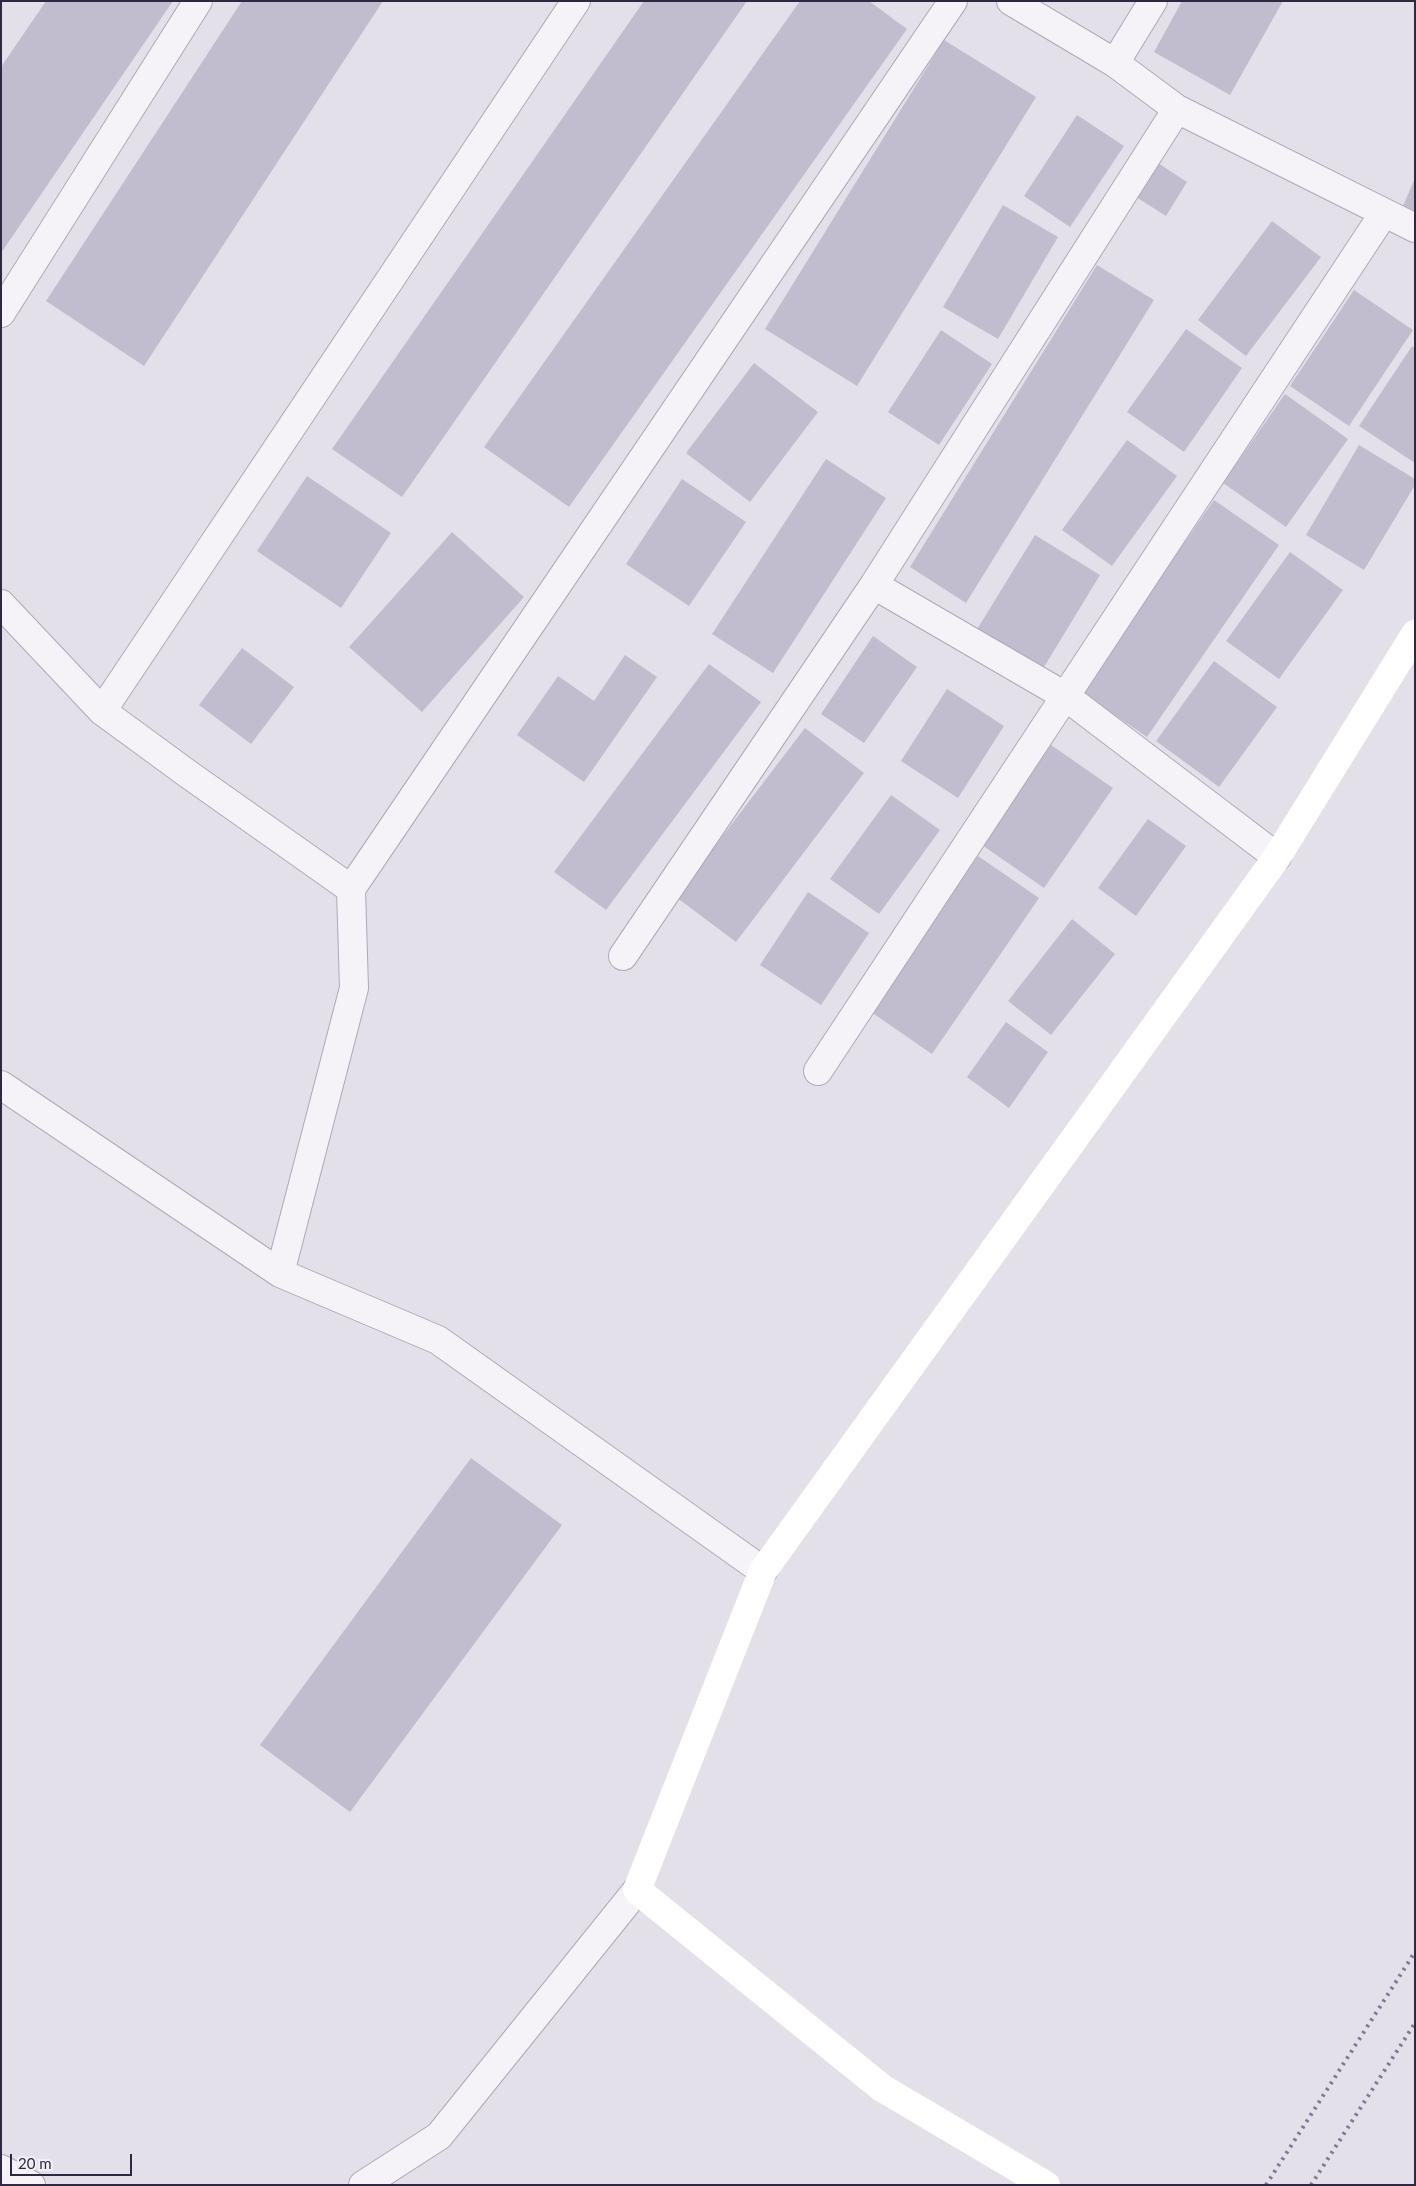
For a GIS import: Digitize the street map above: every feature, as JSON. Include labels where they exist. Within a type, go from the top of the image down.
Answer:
[{"type":"main road","points":[[1046,2185],[882,2088],[637,1890],[763,1571],[1277,857],[1415,634]]},
{"type":"street","points":[[1,313],[198,1]]},
{"type":"street","points":[[102,711],[576,1]]},
{"type":"street","points":[[280,1273],[354,988],[351,889],[953,1]]},
{"type":"street","points":[[1011,1],[1115,63],[1177,109],[1415,228]]},
{"type":"street","points":[[1115,63],[1153,1]]},
{"type":"street","points":[[623,956],[874,585],[1177,109]]},
{"type":"street","points":[[818,1071],[1384,213]]},
{"type":"street","points":[[874,585],[1065,696],[1277,857]]},
{"type":"street","points":[[1,604],[102,711],[351,889]]},
{"type":"street","points":[[1,1085],[280,1273],[438,1340],[763,1571]]},
{"type":"street","points":[[363,2185],[439,2136],[637,1890]]},
{"type":"street","points":[[1,2169],[31,2185]]},
{"type":"building","points":[[46,1],[173,1],[1,253],[1,67]]},
{"type":"building","points":[[242,1],[383,1],[144,366],[46,301]]},
{"type":"building","points":[[644,1],[747,1],[402,497],[332,449]]},
{"type":"building","points":[[800,1],[869,1],[907,29],[569,507],[484,447]]},
{"type":"building","points":[[1182,1],[1283,1],[1230,95],[1154,52]]},
{"type":"building","points":[[944,40],[1036,97],[857,386],[765,329]]},
{"type":"building","points":[[1077,115],[1124,146],[1070,227],[1024,196]]},
{"type":"building","points":[[1158,163],[1187,182],[1166,216],[1136,197]]},
{"type":"building","points":[[1415,178],[1415,211],[1403,206]]},
{"type":"building","points":[[1003,205],[1058,237],[998,339],[943,307]]},
{"type":"building","points":[[1272,221],[1321,257],[1246,356],[1198,320]]},
{"type":"building","points":[[1097,265],[1154,300],[966,603],[910,567]]},
{"type":"building","points":[[1354,290],[1413,330],[1349,426],[1290,386]]},
{"type":"building","points":[[1186,329],[1242,368],[1184,452],[1127,412]]},
{"type":"building","points":[[941,330],[992,364],[939,445],[888,412]]},
{"type":"building","points":[[1412,346],[1415,348],[1415,463],[1359,426]]},
{"type":"building","points":[[754,363],[818,412],[750,502],[686,453]]},
{"type":"building","points":[[1285,394],[1348,439],[1286,527],[1223,483]]},
{"type":"building","points":[[1127,440],[1177,476],[1112,566],[1062,530]]},
{"type":"building","points":[[1359,445],[1415,479],[1415,485],[1364,570],[1306,535]]},
{"type":"building","points":[[826,459],[886,498],[773,673],[712,634]]},
{"type":"building","points":[[307,476],[391,533],[341,608],[257,551]]},
{"type":"building","points":[[682,479],[746,522],[689,606],[626,564]]},
{"type":"building","points":[[1214,500],[1279,545],[1147,737],[1081,692]]},
{"type":"building","points":[[452,532],[524,597],[422,712],[349,647]]},
{"type":"building","points":[[1035,535],[1100,575],[1041,672],[976,631]]},
{"type":"building","points":[[1290,552],[1343,590],[1279,679],[1226,641]]},
{"type":"building","points":[[873,636],[917,667],[864,743],[821,714]]},
{"type":"building","points":[[242,648],[294,687],[251,744],[199,705]]},
{"type":"building","points":[[625,655],[657,677],[584,782],[517,735],[558,676],[594,701]]},
{"type":"building","points":[[1214,661],[1277,707],[1219,787],[1156,741]]},
{"type":"building","points":[[709,664],[761,702],[606,910],[554,872]]},
{"type":"building","points":[[947,689],[1004,726],[958,798],[901,761]]},
{"type":"building","points":[[805,728],[864,773],[736,942],[676,897]]},
{"type":"building","points":[[1051,745],[1113,788],[1044,888],[982,845]]},
{"type":"building","points":[[891,795],[940,830],[879,914],[830,879]]},
{"type":"building","points":[[1148,819],[1186,846],[1136,916],[1098,888]]},
{"type":"building","points":[[978,856],[1039,898],[932,1054],[871,1012]]},
{"type":"building","points":[[808,892],[869,933],[821,1005],[760,965]]},
{"type":"building","points":[[1072,919],[1115,954],[1051,1035],[1008,1001]]},
{"type":"building","points":[[1006,1022],[1048,1052],[1009,1108],[967,1077]]},
{"type":"building","points":[[471,1458],[562,1525],[350,1812],[260,1745]]},
{"type":"railway","points":[[1266,2185],[1415,1952]]},
{"type":"railway","points":[[1311,2185],[1415,2023]]}]
